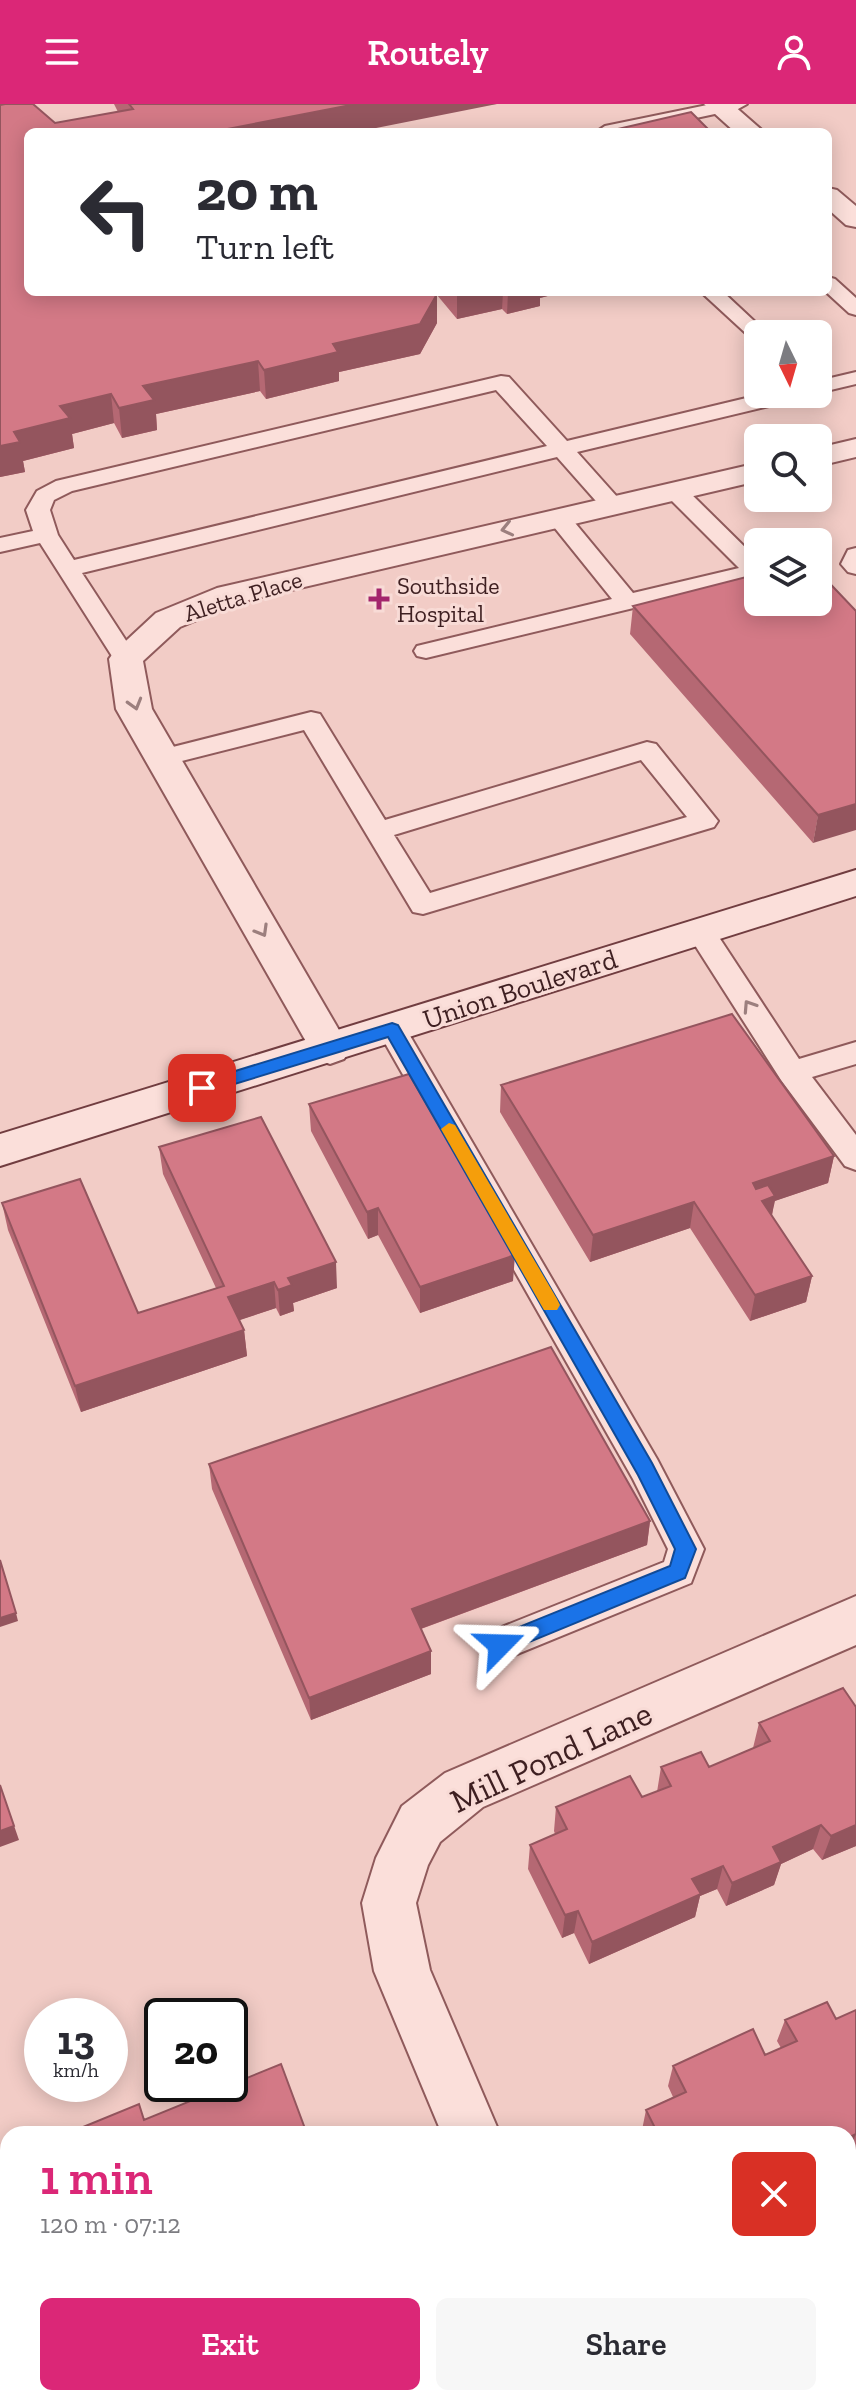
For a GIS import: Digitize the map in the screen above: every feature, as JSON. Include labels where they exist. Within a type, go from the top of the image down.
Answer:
[{"type":"street","points":[[725,105],[747,128]]},
{"type":"street","points":[[832,199],[856,219]]},
{"type":"street","points":[[832,454],[856,448]]},
{"type":"street","name":"Aletta Place","points":[[126,659],[168,620],[229,595],[744,475]]},
{"type":"street","points":[[126,659],[134,709],[330,1049]]},
{"type":"street","name":"Union Boulevard","points":[[0,1150],[856,883]]},
{"type":"street","name":"Mill Pond Lane","points":[[468,2126],[402,1971],[389,1903],[403,1858],[421,1824],[464,1790],[845,1626],[856,1618]]},
{"type":"lane","points":[[623,128],[725,105]]},
{"type":"lane","points":[[832,287],[856,309]]},
{"type":"lane","points":[[715,296],[744,321]]},
{"type":"lane","points":[[832,384],[856,378]]},
{"type":"lane","points":[[126,659],[46,535],[38,510],[45,496],[64,486],[501,382],[611,504]]},
{"type":"lane","points":[[68,569],[744,405]]},
{"type":"lane","points":[[426,651],[626,600],[756,571],[675,491]]},
{"type":"lane","points":[[558,517],[626,600]]},
{"type":"lane","points":[[0,545],[46,535]]},
{"type":"lane","points":[[856,555],[853,564],[856,567]]},
{"type":"lane","points":[[162,758],[311,720],[378,831],[423,905],[705,821],[647,750],[378,831]]},
{"type":"lane","points":[[701,932],[792,1072],[856,1158]]},
{"type":"lane","points":[[392,1029],[645,1469],[686,1549],[678,1572],[500,1645]]},
{"type":"lane","points":[[792,1072],[856,1053]]},
{"type":"building","points":[[33,104],[55,123],[133,109],[129,104],[356,104],[233,128],[24,128],[24,296],[436,296],[420,324],[333,344],[338,352],[264,370],[258,361],[143,386],[154,400],[119,408],[111,394],[60,406],[70,418],[14,432],[20,442],[0,446],[0,105]]},
{"type":"building","points":[[691,112],[707,128],[622,128]]},
{"type":"building","points":[[744,578],[744,616],[832,616],[832,586],[856,611],[856,804],[818,815],[633,606]]},
{"type":"building","points":[[732,1014],[834,1156],[753,1183],[756,1189],[768,1185],[775,1196],[762,1201],[812,1276],[755,1295],[694,1202],[593,1235],[501,1085]]},
{"type":"building","points":[[409,1074],[515,1255],[420,1287],[378,1208],[367,1212],[309,1104]]},
{"type":"building","points":[[261,1117],[336,1262],[288,1278],[292,1285],[278,1290],[274,1282],[228,1297],[244,1330],[75,1386],[2,1203],[80,1179],[138,1313],[224,1286],[159,1147]]},
{"type":"building","points":[[551,1347],[650,1521],[412,1609],[431,1651],[309,1698],[209,1464]]},
{"type":"building","points":[[0,1560],[16,1613],[0,1618]]},
{"type":"building","points":[[843,1688],[856,1707],[856,1825],[831,1836],[821,1825],[773,1847],[781,1862],[732,1883],[723,1866],[692,1879],[701,1894],[592,1942],[578,1911],[565,1915],[530,1845],[567,1829],[556,1807],[630,1776],[642,1797],[671,1786],[661,1767],[701,1752],[709,1767],[770,1741],[759,1723]]},
{"type":"building","points":[[0,1785],[14,1826],[0,1831]]},
{"type":"building","points":[[827,2002],[836,2019],[856,2010],[856,2126],[654,2126],[646,2110],[686,2092],[673,2066],[753,2029],[765,2055],[797,2041],[785,2020]]},
{"type":"building","points":[[281,2064],[304,2126],[85,2126],[139,2104],[144,2120],[188,2102],[248,2102],[248,2077]]},
{"type":"slow traffic","points":[[449,1129],[551,1305]]},
{"type":"place","name":"Southside Hospital","points":[[379,599]]},
{"type":"route","points":[[202,1088],[392,1029],[645,1469],[686,1549],[678,1572],[500,1645]]}]
